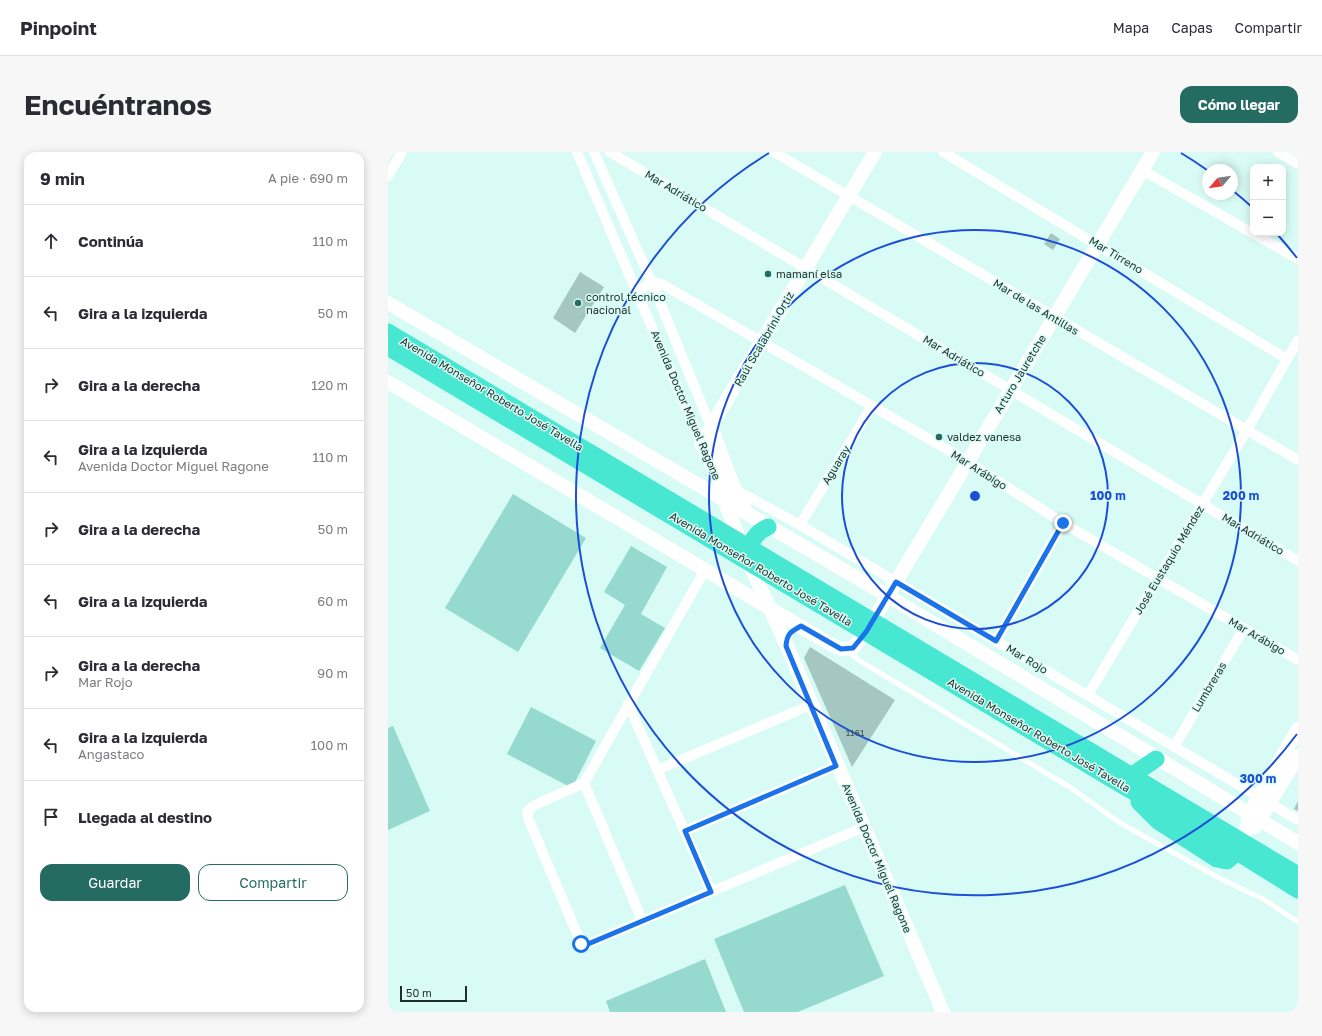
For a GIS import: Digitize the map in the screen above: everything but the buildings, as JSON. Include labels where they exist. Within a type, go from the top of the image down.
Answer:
[{"type":"highway","name":"Avenida Monseñor Roberto José Tavella","points":[[388,332],[869,627],[1240,847],[1298,875]]},
{"type":"highway","name":"Avenida Monseñor Roberto José Tavella","points":[[388,347],[745,550]]},
{"type":"highway","points":[[745,550],[756,534],[768,527]]},
{"type":"highway","points":[[1156,759],[1126,780],[1158,821],[1217,859],[1227,861],[1240,847]]},
{"type":"highway","name":"Avenida Monseñor Roberto José Tavella","points":[[1240,847],[1298,890]]},
{"type":"main road","name":"Raúl Scalabrini Ortiz","points":[[702,443],[875,152]]},
{"type":"main road","name":"Arturo Jauretche","points":[[848,650],[858,644],[888,596],[967,461],[1153,152]]},
{"type":"main road","points":[[388,303],[888,596],[1156,759],[1298,843]]},
{"type":"main road","points":[[388,382],[801,626],[841,649],[848,650]]},
{"type":"main road","name":"Avenida Doctor Miguel Ragone","points":[[711,427],[734,488],[747,514]]},
{"type":"main road","name":"Avenida Doctor Miguel Ragone","points":[[702,443],[718,476],[724,500],[768,606],[943,1012]]},
{"type":"main road","points":[[786,646],[787,636],[801,626]]},
{"type":"main road","points":[[1240,847],[1298,730]]},
{"type":"main road","points":[[1264,800],[1298,756]]},
{"type":"street","points":[[388,176],[402,152]]},
{"type":"street","name":"Mar Adriático","points":[[610,152],[1298,561]]},
{"type":"street","name":"Mar de las Antillas","points":[[774,152],[1054,318],[1298,460]]},
{"type":"street","name":"Mar Tirreno","points":[[943,152],[1287,358]]},
{"type":"street","points":[[1278,152],[1298,164]]},
{"type":"street","points":[[579,157],[598,153]]},
{"type":"street","name":"Avenida Doctor Miguel Ragone","points":[[598,153],[711,427]]},
{"type":"street","name":"Avenida Doctor Miguel Ragone","points":[[579,157],[702,443]]},
{"type":"street","points":[[1142,170],[1298,259]]},
{"type":"street","points":[[637,291],[652,283]]},
{"type":"street","name":"Mar Arábigo","points":[[652,283],[660,283],[967,461],[1063,523],[1298,660]]},
{"type":"street","name":"José Eustaquio Méndez","points":[[1088,695],[1247,430],[1298,340]]},
{"type":"street","name":"Aguaray","points":[[800,525],[872,406]]},
{"type":"street","name":"Mar Rojo","points":[[734,488],[800,525],[1298,820]]},
{"type":"street","points":[[996,641],[1063,523]]},
{"type":"street","points":[[705,570],[584,783],[533,806],[527,812],[528,818],[581,944],[588,944],[864,827]]},
{"type":"street","name":"Lumbreras","points":[[1174,747],[1244,628]]},
{"type":"street","points":[[628,704],[711,892]]},
{"type":"street","points":[[657,770],[811,705]]},
{"type":"street","points":[[685,831],[836,766]]},
{"type":"street","points":[[584,783],[642,920]]},
{"type":"lane","points":[[848,650],[860,661],[1071,788],[1120,823],[1221,879],[1257,895],[1298,922]]},
{"type":"green space","points":[[513,494],[586,538],[518,652],[445,608]]},
{"type":"green space","points":[[631,546],[667,567],[641,614],[665,628],[639,671],[600,648],[625,605],[604,592]]},
{"type":"green space","points":[[531,707],[596,741],[572,788],[507,754]]},
{"type":"green space","points":[[393,726],[430,811],[388,830],[388,728]]},
{"type":"green space","points":[[845,885],[884,976],[798,1012],[744,1012],[714,939]]},
{"type":"green space","points":[[705,959],[726,1012],[610,1012],[606,1001]]},
{"type":"place","name":"mamaní elsa","points":[[768,274]]},
{"type":"place","name":"control técnico nacional","points":[[578,303]]},
{"type":"place","name":"valdez vanesa","points":[[939,437]]},
{"type":"route","points":[[581,944],[588,944],[711,892],[685,831],[836,766],[786,646],[787,636],[791,631],[801,626],[841,649],[848,650],[853,648],[858,644],[866,632],[896,582],[996,641],[1063,523]]}]
